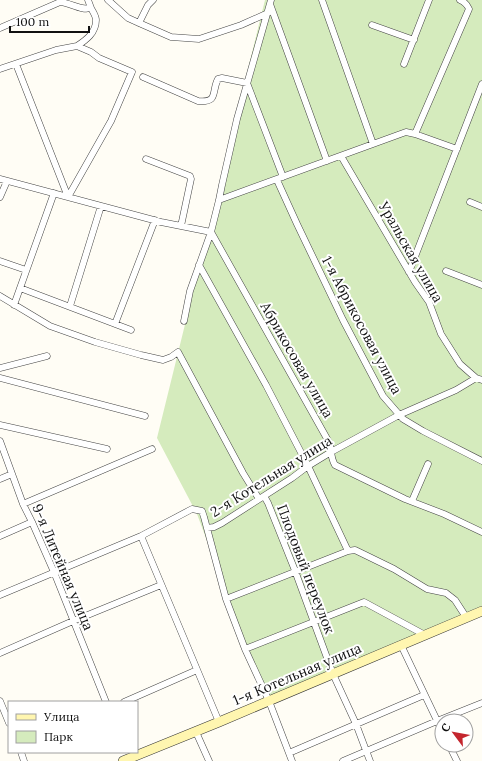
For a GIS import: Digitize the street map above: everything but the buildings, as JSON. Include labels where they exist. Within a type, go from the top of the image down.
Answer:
[{"type":"street","points":[[0,69],[56,50],[77,46],[88,38],[92,32],[96,20],[88,0]]},
{"type":"street","points":[[108,0],[128,18],[139,23],[171,36],[199,39],[268,14]]},
{"type":"street","points":[[139,23],[148,5],[153,0]]},
{"type":"street","points":[[322,0],[373,144]]},
{"type":"street","points":[[404,64],[428,0]]},
{"type":"street","points":[[415,134],[469,9],[468,5],[460,0]]},
{"type":"street","points":[[0,28],[60,2],[65,2],[70,5],[87,9],[91,8]]},
{"type":"street","points":[[184,321],[190,291],[219,200],[237,119],[271,2]]},
{"type":"street","points":[[271,2],[326,161]]},
{"type":"street","points":[[372,24],[414,40]]},
{"type":"street","points":[[68,197],[111,121],[132,72],[99,58],[91,52],[77,46]]},
{"type":"street","points":[[16,64],[68,197]]},
{"type":"street","points":[[143,77],[204,102],[209,101],[212,98],[218,79],[222,78],[247,83]]},
{"type":"street","name":"1-я Абрикосовая улица","points":[[247,83],[297,224],[343,320],[384,396],[403,419],[482,461]]},
{"type":"street","points":[[410,272],[482,84]]},
{"type":"street","points":[[219,200],[406,132],[457,149]]},
{"type":"street","name":"Уральская улица","points":[[340,156],[415,282],[429,302],[441,334],[460,364],[479,379]]},
{"type":"street","points":[[146,159],[190,176],[191,179],[181,226]]},
{"type":"street","points":[[0,198],[2,179],[154,220],[210,232]]},
{"type":"street","points":[[0,296],[14,305],[54,193]]},
{"type":"street","points":[[470,202],[482,207]]},
{"type":"street","points":[[70,306],[101,206]]},
{"type":"street","points":[[115,324],[154,220]]},
{"type":"street","name":"Абрикосовая улица","points":[[210,232],[330,444],[335,465],[405,499],[444,514],[482,532]]},
{"type":"street","points":[[0,261],[26,270]]},
{"type":"street","points":[[198,265],[266,385],[308,466],[348,551]]},
{"type":"street","points":[[446,271],[482,285]]},
{"type":"street","points":[[20,288],[131,330]]},
{"type":"street","name":"Плодовый переулок","points":[[14,305],[50,326],[95,342],[163,360],[178,352],[240,466],[262,498],[268,503],[296,572],[333,674],[356,724],[370,761]]},
{"type":"street","points":[[0,368],[47,356]]},
{"type":"street","points":[[0,378],[145,416]]},
{"type":"street","name":"2-я Котельная улица","points":[[0,595],[141,536],[192,509],[202,511],[207,528],[214,527],[262,498],[331,452],[400,415],[479,379]]},
{"type":"street","points":[[0,425],[107,449]]},
{"type":"street","name":"9-я Литейная улица","points":[[0,441],[23,504],[54,572],[106,701]]},
{"type":"street","points":[[23,504],[152,448]]},
{"type":"street","points":[[412,502],[428,464]]},
{"type":"street","points":[[0,479],[12,474]]},
{"type":"street","points":[[0,536],[32,522]]},
{"type":"street","points":[[207,528],[226,599],[244,649],[269,701],[292,761]]},
{"type":"street","points":[[141,536],[219,722]]},
{"type":"street","points":[[226,599],[348,551],[355,550],[394,569],[427,589],[446,593],[455,600],[466,617]]},
{"type":"street","points":[[0,653],[161,585]]},
{"type":"street","points":[[244,649],[364,602],[425,635]]},
{"type":"street","name":"1-я Котельная улица","points":[[125,758],[196,732],[482,611]]},
{"type":"street","points":[[401,645],[434,715]]},
{"type":"street","points":[[126,701],[197,670]]},
{"type":"street","points":[[289,753],[424,695]]},
{"type":"street","points":[[0,701],[8,721]]},
{"type":"street","points":[[457,713],[482,703]]},
{"type":"street","points":[[343,761],[434,722]]},
{"type":"street","points":[[196,732],[209,761]]},
{"type":"green space","points":[[265,0],[482,0],[482,606],[266,699],[197,514],[157,438]]}]
